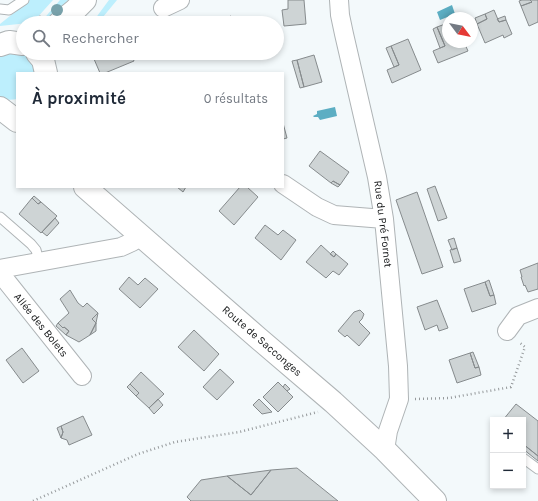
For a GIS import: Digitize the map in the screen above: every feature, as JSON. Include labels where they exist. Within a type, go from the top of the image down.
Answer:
[{"type":"street","points":[[163,8],[180,0]]},
{"type":"street","name":"Rue du Pré Fornet","points":[[339,0],[340,15],[377,177],[384,219],[398,366],[399,399],[386,441]]},
{"type":"street","points":[[0,45],[10,42],[16,43]]},
{"type":"street","points":[[0,108],[9,110],[16,109]]},
{"type":"street","points":[[0,108],[16,120]]},
{"type":"street","points":[[284,185],[317,207],[334,215],[384,219]]},
{"type":"street","name":"Route de Sacconges","points":[[86,188],[333,402],[412,460],[436,501]]},
{"type":"street","name":"Route de Sacconges","points":[[107,188],[344,392],[386,441]]},
{"type":"street","points":[[0,269],[121,247],[142,236]]},
{"type":"street","name":"Allée des Bolets","points":[[0,273],[82,376]]},
{"type":"street","points":[[507,331],[518,316],[538,308]]},
{"type":"lane","points":[[0,9],[10,10],[24,0]]},
{"type":"lane","points":[[0,217],[31,244],[36,250],[39,261]]},
{"type":"lane","points":[[526,460],[538,469]]},
{"type":"path","points":[[399,399],[449,398],[511,387],[525,347],[507,331]]},
{"type":"path","points":[[33,501],[145,452],[175,442],[239,432],[317,413],[333,402]]},
{"type":"shaded area","points":[[30,0],[53,0],[39,16],[16,16],[16,24],[0,26],[0,24]]},
{"type":"shaded area","points":[[60,0],[68,0],[54,16],[46,16]]},
{"type":"shaded area","points":[[109,0],[117,0],[104,16],[97,16]]},
{"type":"shaded area","points":[[452,5],[454,12],[442,12],[442,19],[440,20],[437,12]]},
{"type":"shaded area","points":[[16,52],[16,60],[29,60],[35,72],[16,72],[16,99],[8,100],[0,98],[0,53]]},
{"type":"shaded area","points":[[335,107],[337,116],[320,120],[318,117],[313,116],[317,114],[317,111]]},
{"type":"building","points":[[288,0],[304,0],[306,24],[284,26],[284,16],[282,10],[288,9]]},
{"type":"building","points":[[530,0],[532,2],[521,6],[519,1]]},
{"type":"building","points":[[530,0],[538,0],[538,22],[529,26],[521,6],[532,2]]},
{"type":"building","points":[[494,10],[499,22],[506,20],[512,34],[504,38],[503,35],[485,43],[478,24],[487,19],[485,14]]},
{"type":"building","points":[[485,14],[487,19],[478,24],[478,17]]},
{"type":"building","points":[[505,16],[506,20],[499,22],[497,19]]},
{"type":"building","points":[[442,25],[442,39],[437,27]]},
{"type":"building","points":[[437,27],[442,39],[442,47],[440,48],[433,29]]},
{"type":"building","points":[[408,39],[421,70],[392,83],[387,70],[399,65],[391,46]]},
{"type":"building","points":[[391,46],[399,65],[394,67],[386,48]]},
{"type":"building","points":[[442,47],[467,48],[468,51],[438,63],[433,51]]},
{"type":"building","points":[[314,55],[322,82],[304,87],[297,60]]},
{"type":"building","points":[[94,60],[134,61],[107,72],[100,72]]},
{"type":"building","points":[[297,60],[304,87],[300,88],[292,61]]},
{"type":"building","points":[[284,127],[287,138],[284,139]]},
{"type":"building","points":[[320,151],[349,172],[340,185],[333,181],[331,183],[309,166]]},
{"type":"building","points":[[333,181],[340,185],[338,187],[331,183]]},
{"type":"building","points":[[435,186],[447,218],[438,221],[427,189]]},
{"type":"building","points":[[178,188],[185,188],[183,192]]},
{"type":"building","points":[[239,188],[248,188],[258,197],[234,225],[219,211]]},
{"type":"building","points":[[417,192],[443,267],[422,274],[396,200]]},
{"type":"building","points":[[34,196],[41,202],[38,204],[32,198]]},
{"type":"building","points":[[32,198],[38,204],[41,202],[57,216],[41,233],[19,214]]},
{"type":"building","points":[[55,218],[59,223],[47,236],[42,232]]},
{"type":"building","points":[[265,225],[278,235],[283,230],[296,240],[281,260],[255,238]]},
{"type":"building","points":[[454,238],[457,248],[452,250],[448,240]]},
{"type":"building","points":[[321,245],[334,257],[336,254],[348,264],[339,275],[333,271],[326,278],[306,262]]},
{"type":"building","points":[[457,248],[461,261],[454,263],[450,250]]},
{"type":"building","points":[[333,251],[336,254],[334,257],[330,254]]},
{"type":"building","points":[[538,263],[538,289],[528,292],[525,285],[524,286],[520,270]]},
{"type":"building","points":[[129,277],[138,285],[145,278],[158,289],[140,308],[119,289]]},
{"type":"building","points":[[489,280],[494,295],[490,296],[485,282]]},
{"type":"building","points":[[485,282],[490,296],[494,295],[496,304],[472,312],[464,289]]},
{"type":"building","points":[[70,290],[78,303],[83,307],[87,303],[98,313],[92,319],[96,323],[90,335],[79,342],[66,335],[69,331],[58,323],[69,313],[60,299]]},
{"type":"building","points":[[437,300],[448,328],[439,331],[437,325],[425,330],[417,307]]},
{"type":"building","points":[[360,310],[364,314],[359,322],[370,333],[359,346],[347,335],[345,337],[338,331],[354,312]]},
{"type":"building","points":[[98,313],[96,323],[92,319]]},
{"type":"building","points":[[58,323],[69,331],[66,335],[56,326]]},
{"type":"building","points":[[96,323],[96,331],[90,335]]},
{"type":"building","points":[[194,330],[219,354],[204,371],[178,347]]},
{"type":"building","points":[[22,348],[39,371],[23,383],[6,360]]},
{"type":"building","points":[[473,352],[479,367],[475,368],[470,353]]},
{"type":"building","points":[[470,353],[475,368],[479,367],[481,375],[457,383],[449,360]]},
{"type":"building","points":[[220,369],[234,382],[217,400],[203,387]]},
{"type":"building","points":[[141,372],[164,394],[149,408],[136,396],[139,393],[130,384]]},
{"type":"building","points":[[278,382],[293,397],[278,412],[263,397]]},
{"type":"building","points":[[130,384],[139,393],[136,396],[127,387]]},
{"type":"building","points":[[285,384],[290,389],[287,391],[283,387]]},
{"type":"building","points":[[158,399],[163,405],[154,414],[149,408]]},
{"type":"building","points":[[259,399],[272,412],[262,414],[253,405]]},
{"type":"building","points":[[516,404],[538,421],[538,456],[526,446],[526,417],[505,417]]},
{"type":"building","points":[[83,416],[92,435],[69,445],[67,440],[61,438],[63,432],[61,426]]},
{"type":"building","points":[[61,426],[63,432],[61,438],[57,428]]},
{"type":"building","points":[[526,446],[538,456],[538,461],[526,451]]},
{"type":"building","points":[[297,468],[338,501],[191,501],[187,497],[201,480],[227,476],[251,495],[271,470]]},
{"type":"building","points":[[271,470],[251,495],[227,476]]}]
